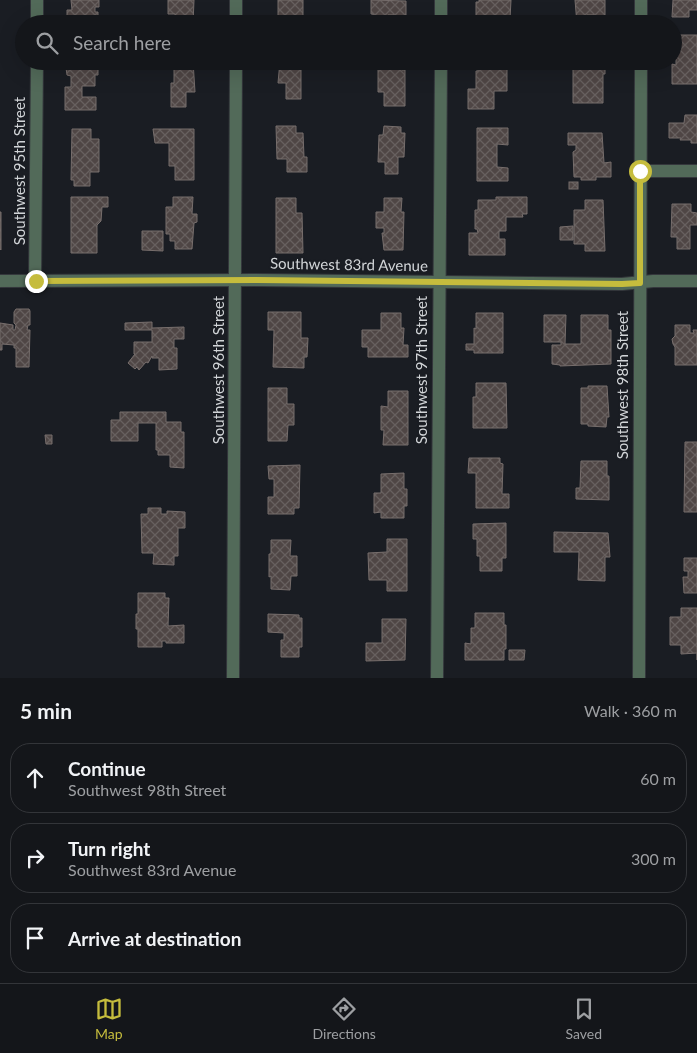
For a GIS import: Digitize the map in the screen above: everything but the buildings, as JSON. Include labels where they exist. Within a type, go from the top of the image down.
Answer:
[{"type":"street","points":[[37,0],[37,15]]},
{"type":"street","points":[[236,0],[236,15]]},
{"type":"street","points":[[441,0],[441,15]]},
{"type":"street","points":[[641,0],[641,15]]},
{"type":"street","name":"Southwest 95th Street","points":[[36,281],[37,70]]},
{"type":"street","name":"Southwest 96th Street","points":[[233,678],[236,70]]},
{"type":"street","name":"Southwest 97th Street","points":[[437,678],[441,70]]},
{"type":"street","name":"Southwest 98th Street","points":[[639,678],[640,70]]},
{"type":"street","points":[[640,171],[697,171]]},
{"type":"street","name":"Southwest 83rd Avenue","points":[[0,281],[235,280],[622,284],[697,281]]},
{"type":"route","points":[[36,281],[257,280],[640,283],[640,171]]}]
